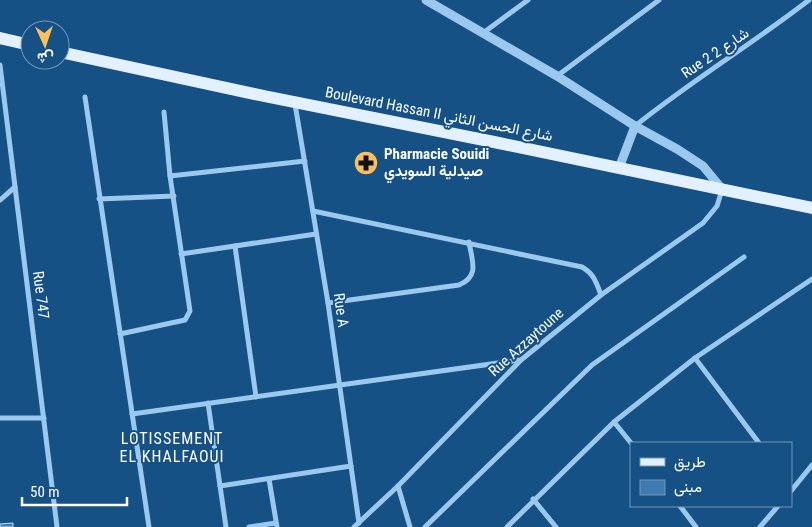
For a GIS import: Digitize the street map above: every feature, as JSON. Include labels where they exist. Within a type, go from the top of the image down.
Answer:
[{"type":"main road","points":[[0,38],[20,43]]},
{"type":"main road","name":"Boulevard Hassan II شارع الحسن الثاني","points":[[70,54],[812,208]]},
{"type":"street","points":[[426,0],[557,76],[635,126],[703,166],[722,189]]},
{"type":"street","points":[[483,33],[528,0]]},
{"type":"street","points":[[557,76],[659,0]]},
{"type":"street","points":[[809,0],[812,4]]},
{"type":"street","name":"Rue 2 شارع 2","points":[[635,126],[809,0]]},
{"type":"street","name":"Rue 747","points":[[0,65],[2,100],[15,187],[57,527]]},
{"type":"street","points":[[84,97],[149,527]]},
{"type":"street","name":"Rue A","points":[[295,102],[328,303],[359,523]]},
{"type":"street","points":[[120,334],[184,320],[190,311],[170,176],[164,112]]},
{"type":"street","points":[[619,168],[635,126]]},
{"type":"street","points":[[170,176],[305,161]]},
{"type":"street","points":[[0,200],[15,187]]},
{"type":"street","name":"Rue Azzaytoune","points":[[354,527],[398,486],[521,360],[601,295],[703,222],[717,206],[722,189]]},
{"type":"street","points":[[99,200],[174,196]]},
{"type":"street","points":[[312,211],[470,242],[582,267],[591,272],[601,295]]},
{"type":"street","points":[[181,254],[316,234]]},
{"type":"street","points":[[328,303],[459,285],[468,281],[472,276],[470,242]]},
{"type":"street","points":[[235,246],[256,396]]},
{"type":"street","points":[[425,527],[592,365],[744,257]]},
{"type":"street","points":[[507,527],[533,499],[614,422],[695,358],[812,279]]},
{"type":"street","points":[[695,358],[758,442]]},
{"type":"street","points":[[132,414],[521,360]]},
{"type":"street","points":[[208,403],[226,527]]},
{"type":"street","points":[[0,418],[44,418]]},
{"type":"street","points":[[614,422],[630,442]]},
{"type":"street","points":[[792,488],[812,465]]},
{"type":"street","points":[[220,486],[351,466]]},
{"type":"street","points":[[249,527],[276,525],[269,479]]},
{"type":"street","points":[[398,486],[410,527]]},
{"type":"street","points":[[533,499],[556,527]]},
{"type":"street","points":[[681,507],[696,527]]},
{"type":"street","points":[[760,527],[777,507]]},
{"type":"building","points":[[13,523],[13,527],[0,527],[0,524]]},
{"type":"place","name":"Pharmacie Souidi صيدلية السويدي","points":[[366,163]]},
{"type":"district","name":"LOTISSEMENT EL KHALFAOUI","points":[[172,447]]}]
